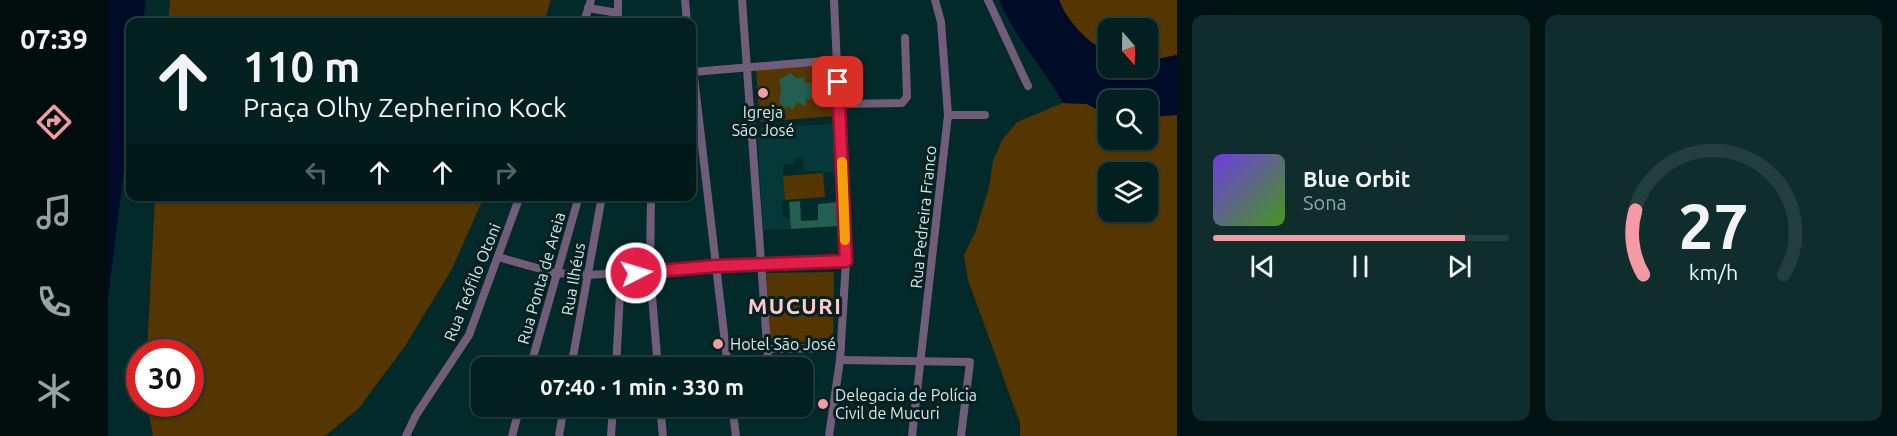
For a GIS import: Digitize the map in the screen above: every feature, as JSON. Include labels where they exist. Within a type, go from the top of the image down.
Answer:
[{"type":"street","points":[[618,0],[618,18]]},
{"type":"street","points":[[685,0],[687,18]]},
{"type":"street","points":[[742,0],[768,357]]},
{"type":"street","points":[[829,436],[840,360],[846,261],[834,0]]},
{"type":"street","name":"Rua Pedreira Franco","points":[[912,436],[948,115],[941,22],[935,0]]},
{"type":"street","points":[[988,0],[1028,86]]},
{"type":"street","points":[[590,4],[618,13]]},
{"type":"street","points":[[840,104],[902,103],[907,97],[905,38]]},
{"type":"street","points":[[696,72],[836,60]]},
{"type":"street","points":[[696,104],[727,357]]},
{"type":"street","points":[[948,115],[985,115]]},
{"type":"street","name":"Rua Teófilo Otoni","points":[[406,436],[416,415],[469,335],[518,201]]},
{"type":"street","name":"Rua Ponta de Areia","points":[[533,357],[555,273],[577,201]]},
{"type":"street","name":"Rua Ilhéus","points":[[573,357],[602,201]]},
{"type":"street","points":[[651,201],[650,272],[656,357]]},
{"type":"street","points":[[498,257],[555,273],[587,275],[716,266],[846,261]]},
{"type":"street","points":[[617,357],[621,274]]},
{"type":"street","points":[[767,349],[841,348]]},
{"type":"street","points":[[840,360],[970,362],[961,436]]},
{"type":"street","points":[[512,436],[517,417]]},
{"type":"street","points":[[559,436],[562,417]]},
{"type":"street","points":[[611,436],[612,417]]},
{"type":"street","points":[[661,417],[663,436]]},
{"type":"street","points":[[733,417],[736,436]]},
{"type":"shaded area","points":[[108,0],[146,0],[144,18],[126,18],[126,154],[108,298]]},
{"type":"shaded area","points":[[170,0],[551,0],[545,18],[168,18]]},
{"type":"shaded area","points":[[999,0],[1059,0],[1067,16],[1079,31],[1098,47],[1098,78],[1158,78],[1158,59],[1177,55],[1177,115],[1158,116],[1158,90],[1098,90],[1098,110],[1087,104],[1063,103],[1005,14]]},
{"type":"shaded area","points":[[1059,0],[1177,0],[1177,55],[1158,59],[1158,18],[1098,18],[1098,47],[1079,31]]},
{"type":"shaded area","points":[[830,64],[834,116],[760,122],[756,70]]},
{"type":"shaded area","points":[[1063,103],[1087,104],[1098,110],[1098,150],[1158,150],[1158,116],[1177,115],[1177,436],[1020,436],[1020,423],[968,280],[964,255],[975,233],[989,187],[993,161],[1002,140],[1017,122]]},
{"type":"shaded area","points":[[834,124],[837,172],[804,171],[803,157],[795,157],[795,164],[783,165],[785,200],[782,203],[783,218],[790,218],[791,229],[763,230],[757,128]]},
{"type":"shaded area","points":[[823,173],[825,197],[785,200],[783,176]]},
{"type":"shaded area","points":[[155,201],[482,201],[452,269],[405,346],[359,408],[325,436],[153,436],[149,417],[204,417],[204,339],[148,339]]},
{"type":"shaded area","points":[[834,272],[833,341],[771,343],[766,273]]},
{"type":"building","points":[[790,73],[798,79],[804,76],[805,83],[825,83],[826,98],[806,99],[806,107],[797,102],[792,110],[788,106],[786,109],[779,102],[781,91],[779,80]]},
{"type":"building","points":[[800,201],[801,221],[818,220],[818,204],[837,202],[838,226],[791,229],[789,202]]},
{"type":"slow traffic","points":[[842,162],[845,240]]},
{"type":"place","name":"Igreja São José","points":[[763,93]]},
{"type":"place","name":"Hotel São José","points":[[718,344]]},
{"type":"place","name":"Delegacia de Polícia Civil de Mucuri","points":[[823,404]]},
{"type":"district","name":"MUCURI","points":[[795,305]]},
{"type":"route","points":[[636,273],[716,266],[846,261],[838,82]]}]
